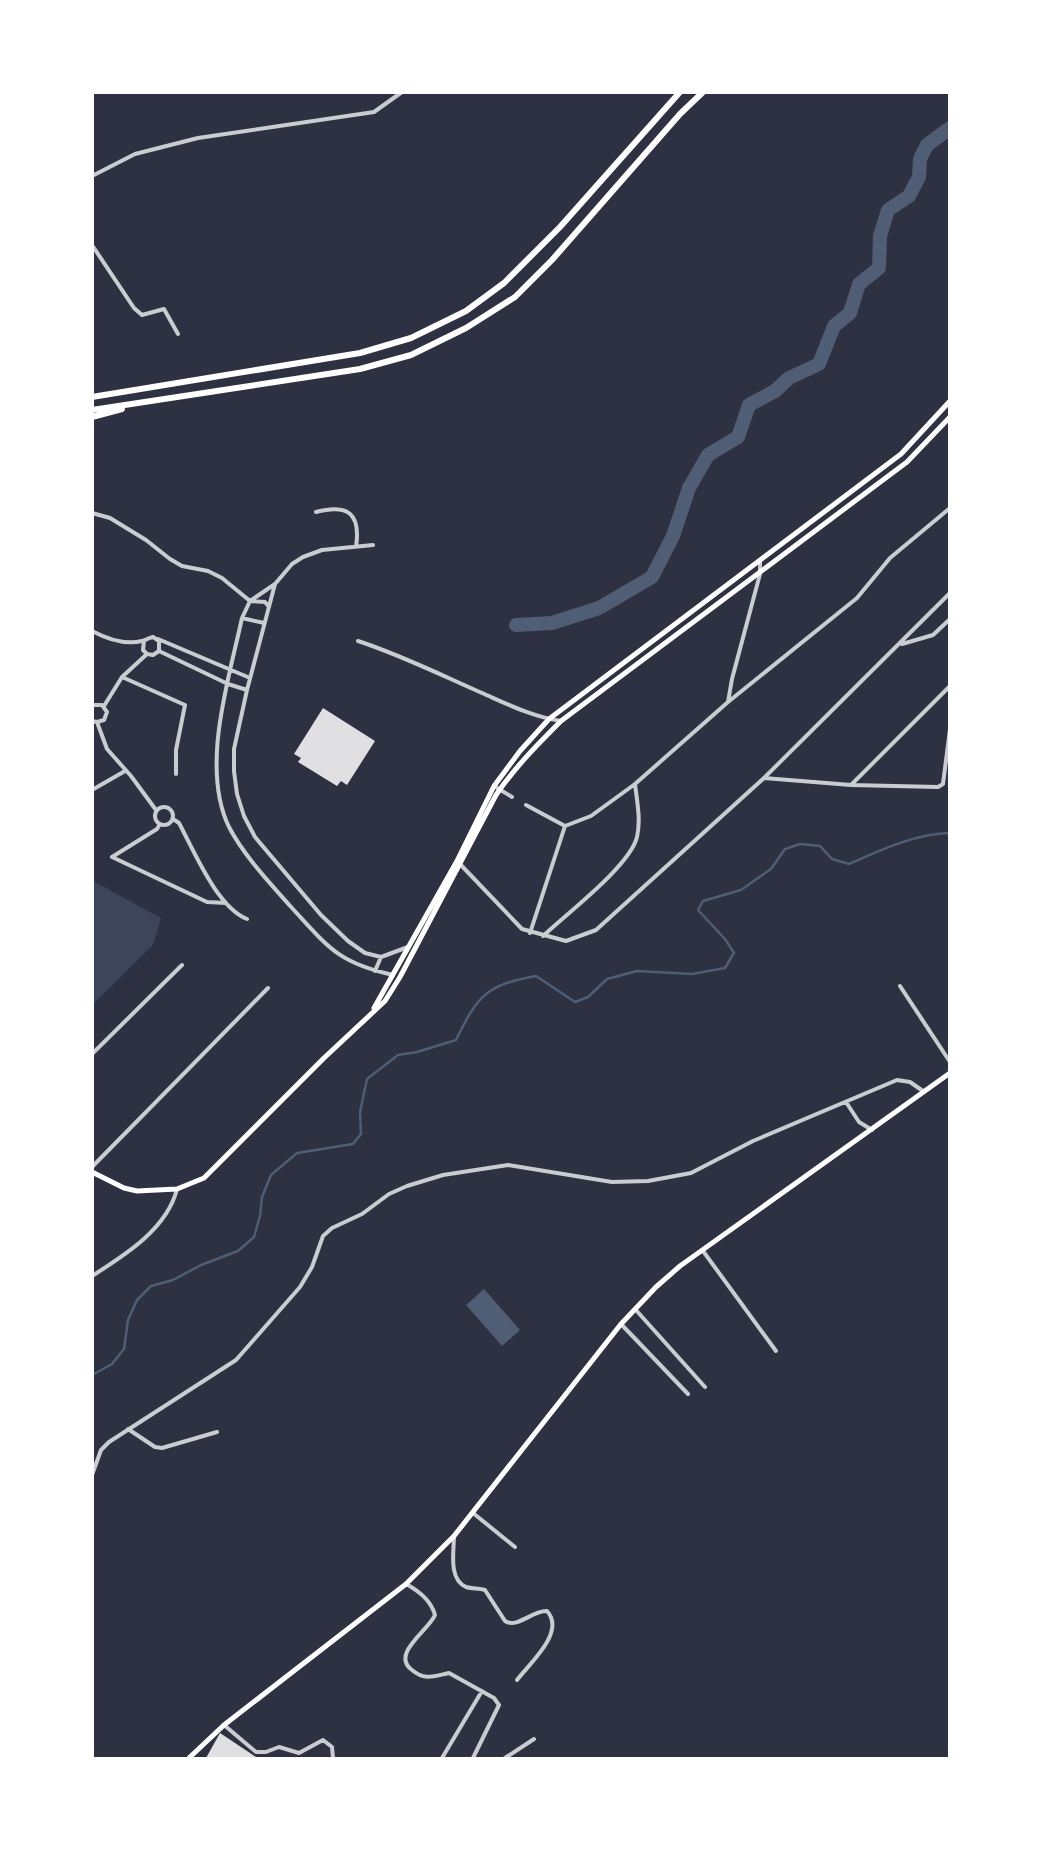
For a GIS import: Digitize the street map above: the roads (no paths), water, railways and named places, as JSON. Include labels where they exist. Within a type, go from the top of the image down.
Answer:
[{"type":"highway","points":[[94,396],[360,353],[411,338],[466,311],[504,283],[539,248],[680,92]]},
{"type":"highway","points":[[92,410],[360,369],[410,355],[466,328],[515,296],[680,114],[704,92]]},
{"type":"highway","points":[[92,417],[150,401]]},
{"type":"main road","points":[[92,1172],[124,1188],[150,1191],[177,1189],[204,1178],[385,1002],[459,863],[494,786],[520,751],[549,719],[901,454],[950,401]]},
{"type":"main road","points":[[370,1015],[500,789],[513,770],[561,720],[760,574],[907,462],[950,416]]},
{"type":"main road","points":[[189,1758],[231,1719],[406,1584],[454,1536],[621,1324],[656,1287],[950,1073]]},
{"type":"street","points":[[92,176],[135,154],[198,138],[374,112],[402,92]]},
{"type":"street","points":[[92,245],[134,308],[142,315],[164,309],[178,334]]},
{"type":"street","points":[[316,512],[333,508],[344,510],[354,519],[359,528],[356,547]]},
{"type":"street","points":[[526,805],[565,826],[591,816],[635,784],[728,702],[857,598],[890,558],[950,508]]},
{"type":"street","points":[[92,513],[110,518],[182,566],[208,571],[222,578],[250,601],[265,602],[269,607]]},
{"type":"street","points":[[373,545],[322,550],[303,557],[292,564],[275,584],[250,601],[242,618],[228,684],[218,741],[216,767],[220,801],[229,826],[243,849],[331,950],[354,964],[394,975]]},
{"type":"street","points":[[728,702],[732,679],[760,574],[760,561]]},
{"type":"street","points":[[275,584],[247,690],[234,749],[237,794],[244,816],[255,837],[321,915],[348,941],[365,953],[381,957],[410,946]]},
{"type":"street","points":[[459,863],[514,923],[530,933],[566,941],[596,930],[764,778],[900,645],[950,593]]},
{"type":"street","points":[[242,618],[264,623]]},
{"type":"street","points":[[900,645],[933,635],[950,619]]},
{"type":"street","points":[[92,631],[105,638],[122,642],[144,641],[150,637],[156,638],[220,667],[250,678]]},
{"type":"street","points":[[144,641],[143,650],[147,654],[153,655],[159,651],[160,644],[156,638]]},
{"type":"street","points":[[358,641],[382,649],[515,708],[549,719],[561,720]]},
{"type":"street","points":[[159,651],[228,684],[247,690]]},
{"type":"street","points":[[104,706],[122,677],[147,654]]},
{"type":"street","points":[[216,678],[220,667]]},
{"type":"street","points":[[122,677],[185,705],[176,750],[176,774]]},
{"type":"street","points":[[851,785],[950,686]]},
{"type":"street","points":[[92,706],[98,704],[104,706]]},
{"type":"street","points":[[104,706],[107,715],[104,720],[95,722],[107,749],[156,810],[155,816],[160,824]]},
{"type":"street","points":[[764,778],[851,785],[938,788],[943,784],[950,729]]},
{"type":"street","points":[[92,790],[125,770]]},
{"type":"street","points":[[543,936],[628,857],[636,839],[639,824],[635,784]]},
{"type":"street","points":[[494,786],[512,797]]},
{"type":"street","points":[[156,810],[160,807],[168,807],[174,814],[168,824],[160,824]]},
{"type":"street","points":[[173,818],[179,823],[203,868],[226,903],[247,919]]},
{"type":"street","points":[[160,824],[157,829],[112,857],[207,902],[226,903]]},
{"type":"street","points":[[530,933],[565,826]]},
{"type":"street","points":[[375,971],[381,957]]},
{"type":"street","points":[[92,1054],[182,965]]},
{"type":"street","points":[[900,986],[950,1062]]},
{"type":"street","points":[[92,1167],[268,988]]},
{"type":"street","points":[[92,1475],[101,1450],[109,1442],[236,1360],[300,1287],[312,1267],[323,1236],[332,1228],[362,1214],[389,1194],[443,1174],[508,1165],[612,1182],[648,1181],[691,1173],[753,1141],[897,1080],[910,1082],[923,1091]]},
{"type":"street","points":[[846,1102],[859,1122],[872,1130]]},
{"type":"street","points":[[92,1276],[128,1252],[156,1227],[173,1204],[177,1189]]},
{"type":"street","points":[[703,1251],[776,1351]]},
{"type":"street","points":[[635,1309],[705,1387]]},
{"type":"street","points":[[621,1324],[688,1394]]},
{"type":"street","points":[[128,1429],[155,1447],[162,1448],[217,1432]]},
{"type":"street","points":[[473,1512],[515,1547]]},
{"type":"street","points":[[454,1536],[454,1571],[457,1580],[463,1586],[485,1590],[505,1621],[510,1624],[515,1623],[541,1610],[547,1611],[552,1616],[554,1626],[550,1637],[518,1680]]},
{"type":"street","points":[[406,1584],[425,1597],[433,1608],[434,1615],[407,1650],[406,1662],[410,1669],[429,1678],[449,1673],[494,1698],[499,1705],[473,1758]]},
{"type":"street","points":[[442,1758],[482,1691]]},
{"type":"street","points":[[224,1725],[256,1752],[266,1752],[279,1746],[299,1753],[323,1740],[332,1747],[333,1758]]},
{"type":"street","points":[[505,1758],[534,1738]]},
{"type":"waterway","points":[[516,625],[552,623],[599,608],[652,577],[673,536],[689,488],[708,455],[738,437],[749,405],[775,391],[789,378],[819,364],[834,326],[850,313],[859,284],[879,268],[880,236],[888,210],[909,196],[919,177],[920,159],[927,145],[950,128]]},
{"type":"waterway","points":[[92,1375],[112,1364],[124,1349],[128,1320],[137,1300],[151,1286],[173,1280],[201,1265],[238,1251],[254,1237],[260,1216],[262,1197],[271,1175],[297,1153],[353,1144],[361,1134],[360,1112],[367,1079],[398,1055],[417,1052],[456,1040],[478,1002],[495,988],[519,979],[536,976],[575,1002],[588,997],[607,979],[637,971],[692,974],[725,968],[734,953],[725,939],[698,910],[703,901],[741,890],[771,869],[785,849],[800,844],[820,846],[832,859],[849,864],[886,848],[924,836],[950,833]]}]
